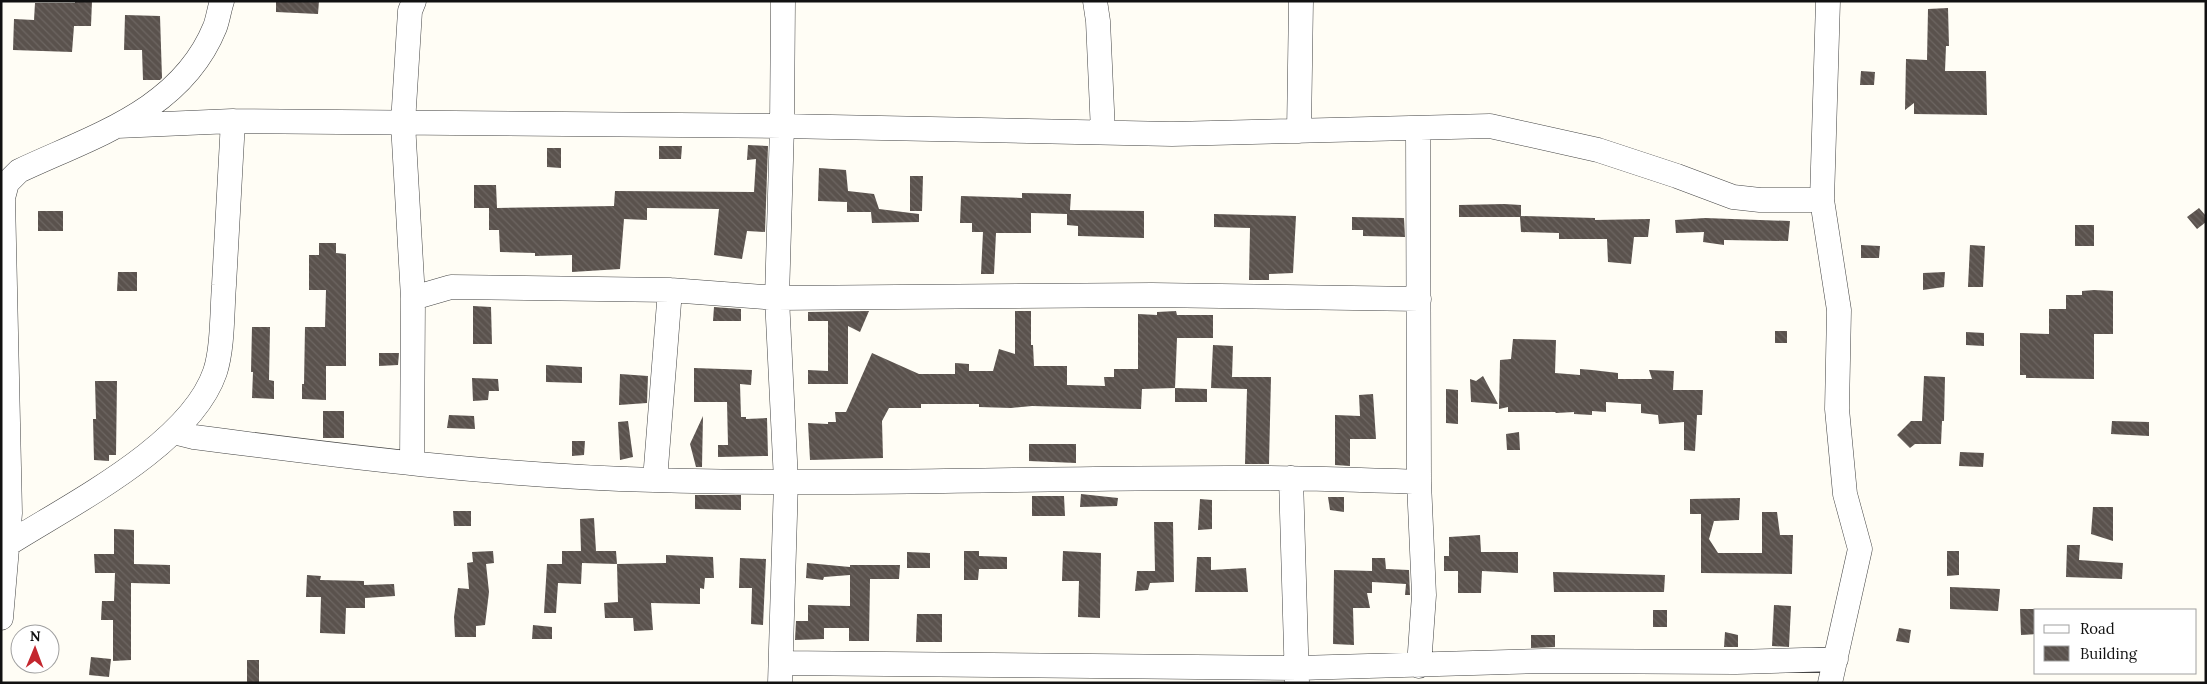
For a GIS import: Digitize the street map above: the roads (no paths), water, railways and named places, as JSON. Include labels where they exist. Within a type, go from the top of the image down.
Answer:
[{"type":"street","points":[[1,618],[8,544],[5,468],[3,198],[7,183],[19,172],[117,126],[153,106],[178,82],[197,59],[215,27],[222,1]]},
{"type":"street","points":[[412,463],[413,298],[403,123],[410,11],[414,1]]},
{"type":"street","points":[[783,1],[782,126],[777,298],[786,481],[781,673],[1298,676],[1419,666],[1543,661],[1736,662],[1836,659]]},
{"type":"street","points":[[1095,1],[1098,21],[1103,132]]},
{"type":"street","points":[[1299,131],[1301,1]]},
{"type":"street","points":[[1828,1],[1822,200],[1839,310],[1837,410],[1845,494],[1860,549],[1830,683]]},
{"type":"street","points":[[117,126],[233,122],[403,123],[782,126],[1172,134],[1490,126],[1598,150],[1733,197],[1760,200],[1822,200]]},
{"type":"street","points":[[8,544],[108,481],[174,432],[194,408],[215,371],[222,320],[233,122]]},
{"type":"street","points":[[1418,128],[1419,482],[1424,595],[1419,666]]},
{"type":"street","points":[[413,298],[451,287],[670,290],[777,298],[1152,295],[1419,299]]},
{"type":"street","points":[[655,480],[670,290]]},
{"type":"street","points":[[174,432],[194,437],[350,458],[503,473],[655,480],[1292,478],[1419,482]]},
{"type":"street","points":[[1292,478],[1298,676]]}]
